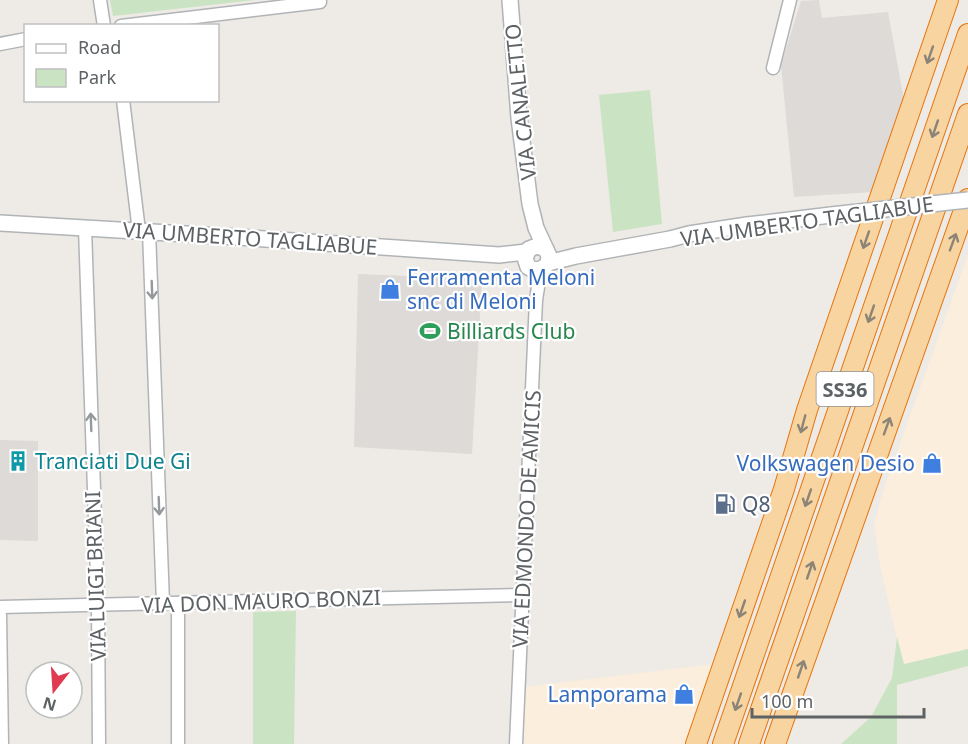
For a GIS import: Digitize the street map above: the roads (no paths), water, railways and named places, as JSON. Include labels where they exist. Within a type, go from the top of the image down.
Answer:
[{"type":"highway","points":[[696,744],[784,489],[807,410],[948,0]]},
{"type":"highway","name":"SS36","points":[[723,744],[968,34]]},
{"type":"highway","name":"SS36","points":[[749,744],[968,114]]},
{"type":"highway","points":[[775,744],[968,200]]},
{"type":"street","points":[[100,0],[104,24]]},
{"type":"street","name":"VIA CANALETTO","points":[[510,0],[519,118],[530,204],[536,228],[538,258]]},
{"type":"street","points":[[773,68],[790,0]]},
{"type":"street","points":[[137,24],[320,1]]},
{"type":"street","points":[[0,44],[24,39]]},
{"type":"street","points":[[123,102],[144,231],[163,603]]},
{"type":"street","name":"VIA UMBERTO TAGLIABUE","points":[[0,223],[538,258],[576,256],[707,231],[968,200]]},
{"type":"street","name":"VIA LUIGI BRIANI","points":[[85,228],[98,606],[99,744]]},
{"type":"street","name":"VIA EDMONDO DE AMICIS","points":[[516,744],[538,258]]},
{"type":"street","name":"VIA DON MAURO BONZI","points":[[0,607],[522,595]]},
{"type":"street","points":[[178,603],[178,744]]},
{"type":"street","points":[[0,615],[2,744]]},
{"type":"place","name":"Ferramenta Meloni snc di Meloni","points":[[390,289]]},
{"type":"place","name":"Billiards Club","points":[[430,331]]},
{"type":"place","name":"Tranciati Due Gi","points":[[18,461]]},
{"type":"place","name":"Volkswagen Desio","points":[[932,463]]},
{"type":"place","name":"Q8","points":[[725,504]]},
{"type":"place","name":"Lamporama","points":[[684,694]]}]
